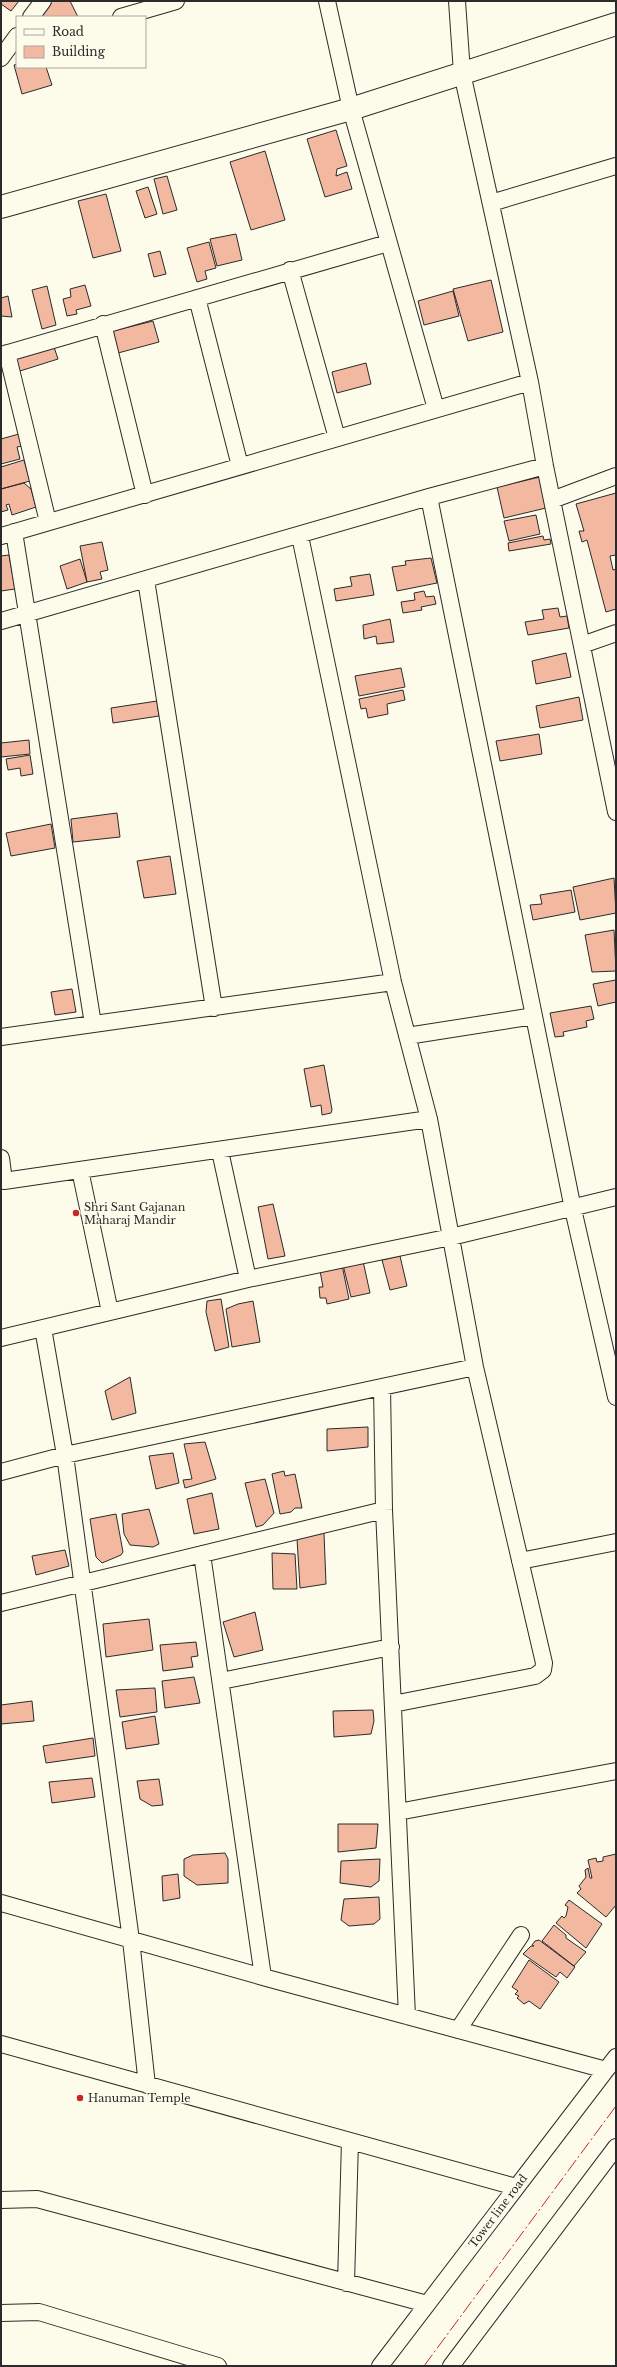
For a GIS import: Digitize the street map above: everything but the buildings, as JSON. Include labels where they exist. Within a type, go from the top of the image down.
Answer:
[{"type":"street","points":[[32,16],[43,1]]},
{"type":"street","points":[[124,16],[176,1]]},
{"type":"street","points":[[327,1],[351,109],[436,409]]},
{"type":"street","points":[[457,1],[462,73],[530,382],[545,466],[616,812]]},
{"type":"street","points":[[1,207],[351,109],[616,24]]},
{"type":"street","points":[[8,52],[16,38]]},
{"type":"street","points":[[491,203],[615,168]]},
{"type":"street","points":[[48,522],[4,354],[103,324],[388,243]]},
{"type":"street","points":[[290,270],[337,438]]},
{"type":"street","points":[[198,298],[240,466]]},
{"type":"street","points":[[103,324],[145,495]]},
{"type":"street","points":[[93,1024],[28,614],[8,534],[530,382]]},
{"type":"street","points":[[1,621],[300,536],[429,497],[545,466]]},
{"type":"street","points":[[552,500],[616,476]]},
{"type":"street","points":[[429,497],[573,1209],[616,1397]]},
{"type":"street","points":[[300,536],[393,982],[428,1119],[475,1367],[544,1663],[543,1670],[535,1676],[393,1704]]},
{"type":"street","points":[[146,580],[214,1008]]},
{"type":"street","points":[[582,645],[616,634]]},
{"type":"street","points":[[1,1037],[393,982]]},
{"type":"street","points":[[407,1036],[534,1016]]},
{"type":"street","points":[[1,1158],[4,1181],[220,1151],[428,1119]]},
{"type":"street","points":[[220,1151],[248,1279]]},
{"type":"street","points":[[80,1170],[110,1312]]},
{"type":"street","points":[[1,1338],[248,1279],[451,1237],[573,1209],[616,1197]]},
{"type":"street","points":[[43,1328],[65,1455],[132,1940],[147,2085]]},
{"type":"street","points":[[1,1472],[65,1455],[475,1367]]},
{"type":"street","points":[[382,1388],[384,1510],[407,2016]]},
{"type":"street","points":[[1,1603],[384,1510]]},
{"type":"street","points":[[520,1561],[616,1542]]},
{"type":"street","points":[[202,1554],[263,1977]]},
{"type":"street","points":[[221,1681],[391,1647]]},
{"type":"street","points":[[398,1812],[616,1771]]},
{"type":"street","points":[[1,1903],[263,1977],[606,2070]]},
{"type":"street","points":[[458,2030],[521,1935]]},
{"type":"street","points":[[1,2044],[516,2187]]},
{"type":"street","name":"Tower line road","points":[[380,2366],[616,2057]]},
{"type":"street","points":[[346,2282],[350,2141]]},
{"type":"street","points":[[451,2366],[616,2147]]},
{"type":"street","points":[[1,2200],[37,2199],[427,2304]]},
{"type":"street","points":[[1,2313],[40,2312],[218,2366]]},
{"type":"power","points":[[424,2366],[616,2106]]},
{"type":"place","name":"Shri Sant Gajanan Maharaj Mandir","points":[[76,1213]]},
{"type":"place","name":"Hanuman Temple","points":[[80,2098]]}]
